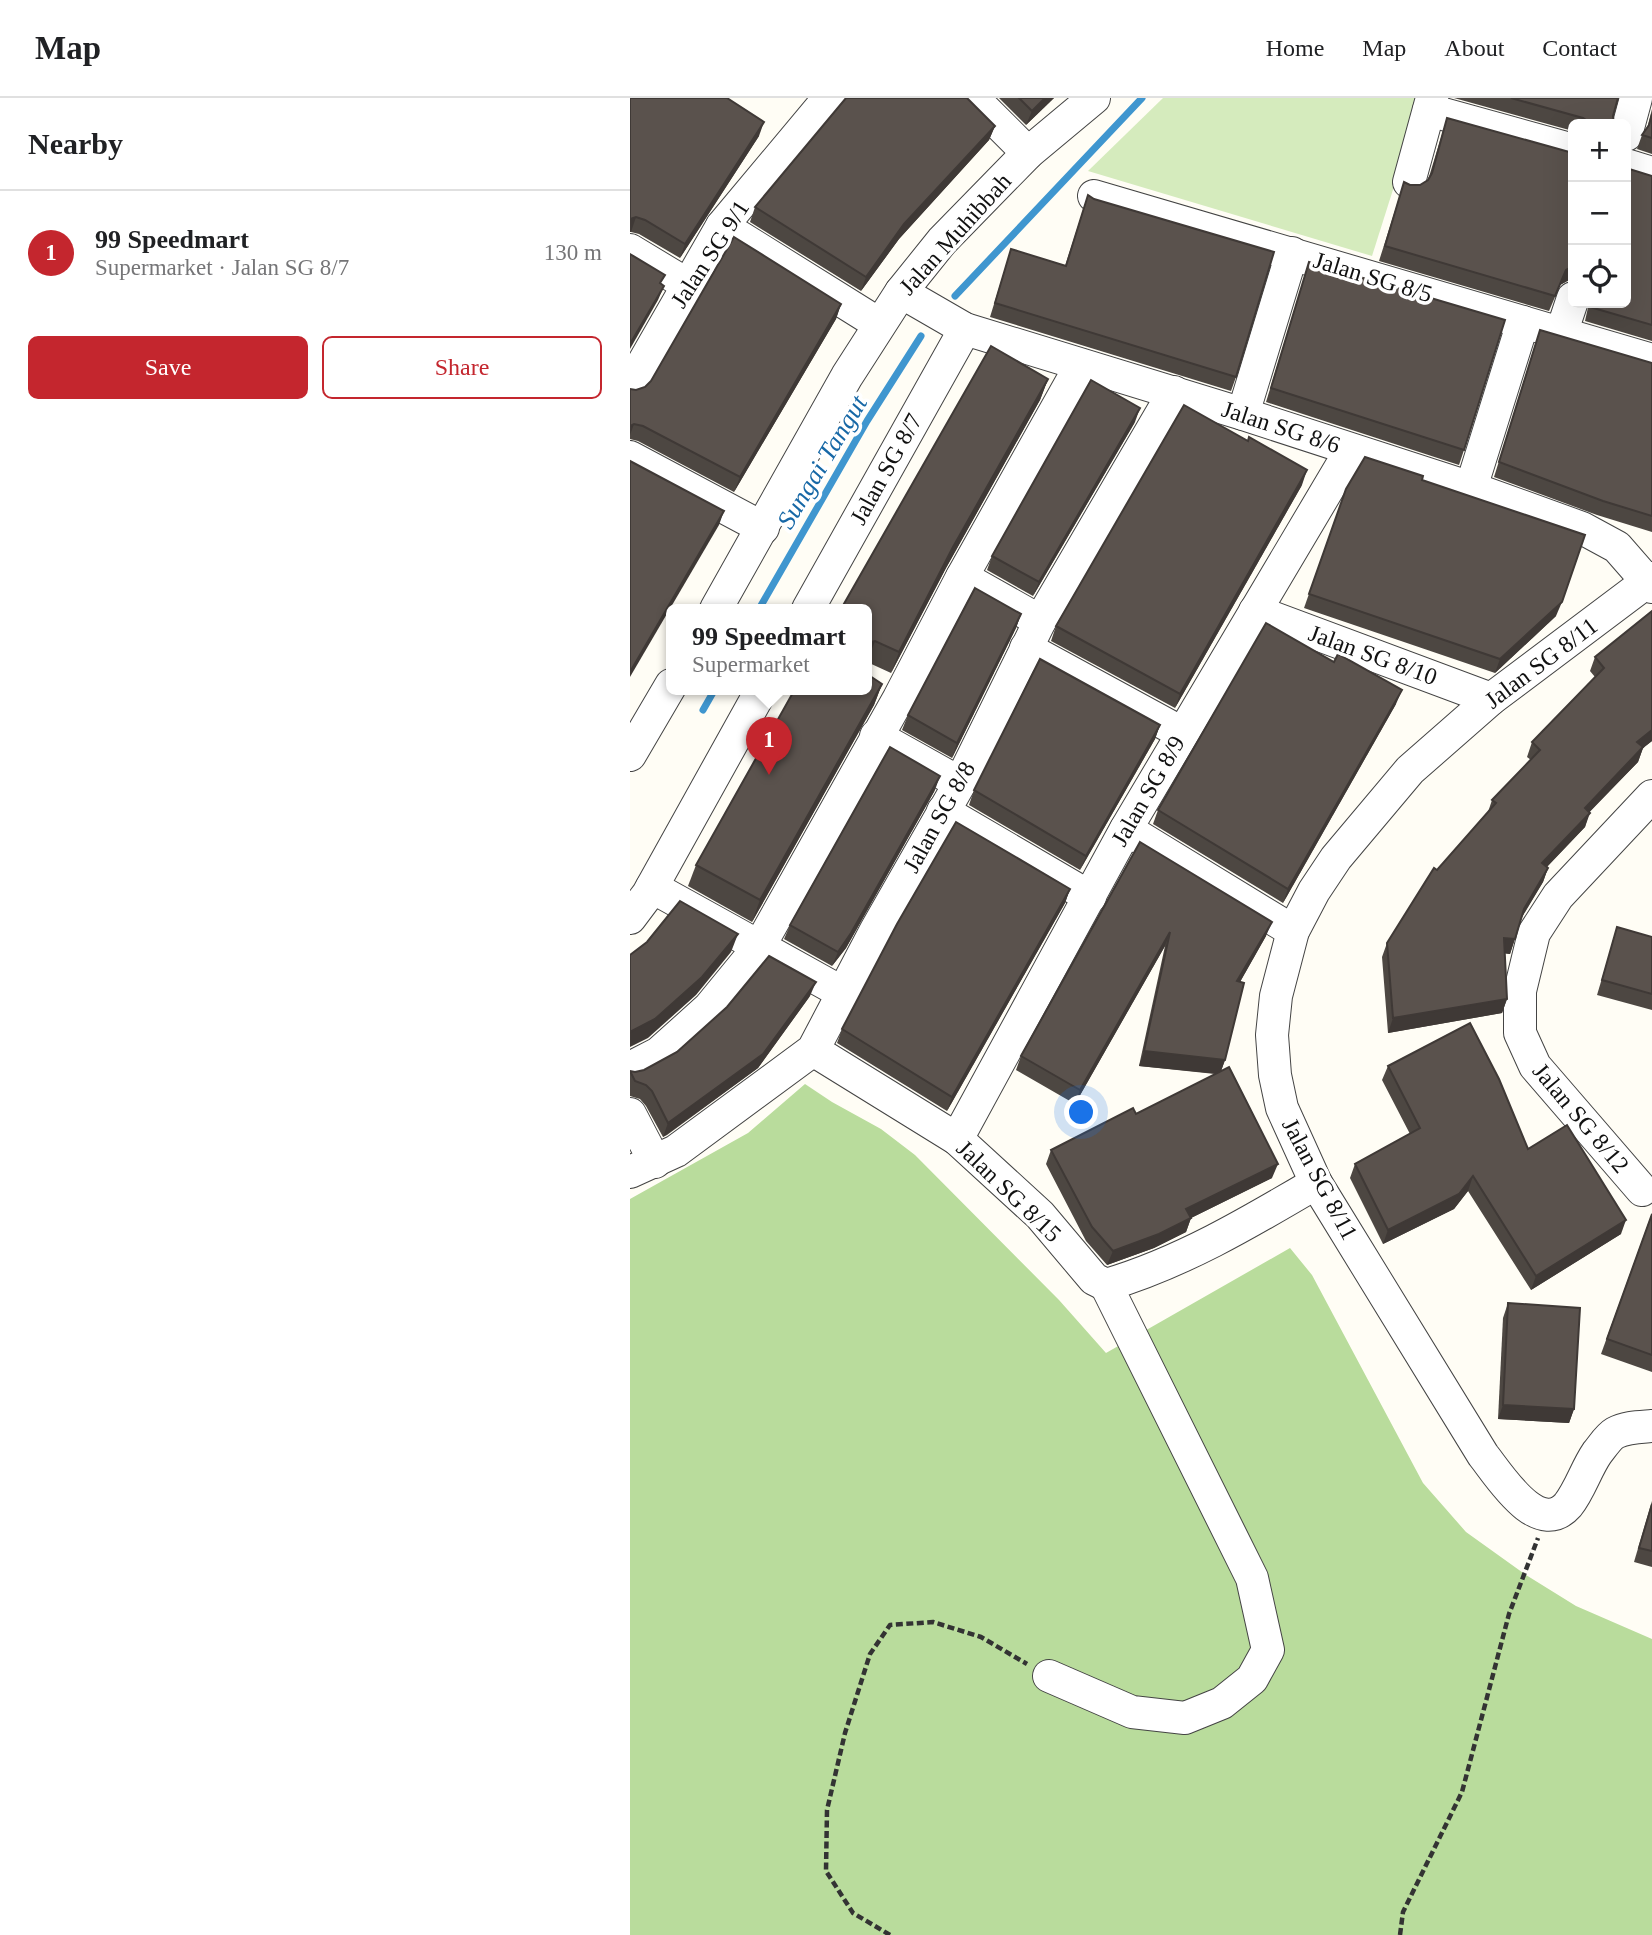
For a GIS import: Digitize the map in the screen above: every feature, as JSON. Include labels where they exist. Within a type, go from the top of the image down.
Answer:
[{"type":"street","points":[[973,98],[1028,153]]},
{"type":"street","name":"Jalan Muhibbah","points":[[719,604],[847,376],[901,292],[942,241],[1028,153],[1094,98]]},
{"type":"street","points":[[1630,119],[1636,98]]},
{"type":"street","name":"Jalan SG 9/1","points":[[630,386],[722,226],[816,101]]},
{"type":"street","points":[[1409,181],[1430,104],[1568,148]]},
{"type":"street","points":[[1631,167],[1652,173]]},
{"type":"street","name":"Jalan SG 8/5","points":[[1094,196],[1652,360]]},
{"type":"street","points":[[722,226],[879,324]]},
{"type":"street","points":[[630,250],[688,285]]},
{"type":"street","points":[[1243,414],[1292,253]]},
{"type":"street","name":"Jalan SG 8/6","points":[[901,292],[965,329],[1243,414],[1471,488],[1582,528],[1606,540],[1627,556],[1651,582]]},
{"type":"street","points":[[1561,334],[1570,308]]},
{"type":"street","points":[[1471,488],[1523,322]]},
{"type":"street","name":"Jalan SG 8/7","points":[[811,604],[965,329]]},
{"type":"street","points":[[630,1068],[659,1053],[709,1008],[759,947],[876,736],[888,692],[962,577],[1081,365]]},
{"type":"street","name":"Jalan SG 8/8","points":[[643,1167],[676,1151],[813,1050],[960,783],[1040,621],[1174,392]]},
{"type":"street","name":"Jalan SG 8/9","points":[[957,1139],[1126,829],[1351,450]]},
{"type":"street","points":[[630,457],[762,528]]},
{"type":"street","points":[[962,577],[1040,621]]},
{"type":"street","name":"Jalan SG 8/11","points":[[1547,1515],[1529,1509],[1483,1455],[1316,1183],[1282,1108],[1274,1065],[1273,1017],[1293,931],[1314,891],[1336,858],[1410,770],[1491,699],[1651,582]]},
{"type":"street","name":"Jalan SG 8/10","points":[[1255,611],[1491,699]]},
{"type":"street","points":[[1026,648],[1182,733]]},
{"type":"street","points":[[630,755],[666,694]]},
{"type":"street","points":[[630,918],[652,887],[759,695]]},
{"type":"street","points":[[876,736],[960,783]]},
{"type":"street","name":"Jalan SG 8/12","points":[[1642,1190],[1535,1066],[1520,1033],[1520,991],[1534,933],[1558,896],[1652,796]]},
{"type":"street","points":[[943,811],[1090,897]]},
{"type":"street","points":[[1126,829],[1293,931]]},
{"type":"street","points":[[652,887],[843,993]]},
{"type":"street","name":"Jalan SG 8/15","points":[[813,1050],[957,1139],[1040,1215],[1094,1279],[1106,1285]]},
{"type":"street","points":[[630,1114],[643,1167]]},
{"type":"street","points":[[1049,1676],[1132,1712],[1185,1718],[1222,1703],[1252,1679],[1268,1650],[1252,1578],[1106,1285],[1144,1273],[1193,1250],[1257,1218],[1316,1183]]},
{"type":"street","points":[[1547,1515],[1565,1508],[1587,1468],[1613,1433],[1634,1427],[1652,1426]]},
{"type":"path","points":[[1400,1935],[1403,1912],[1462,1792],[1509,1614],[1547,1515]]},
{"type":"path","points":[[890,1935],[853,1913],[825,1871],[827,1810],[845,1733],[870,1654],[890,1625],[933,1622],[981,1637],[1049,1676]]},
{"type":"green space","points":[[1163,98],[1422,98],[1372,256],[1088,171]]},
{"type":"green space","points":[[805,1084],[881,1129],[915,1155],[1059,1300],[1106,1353],[1290,1248],[1312,1275],[1423,1483],[1466,1532],[1526,1575],[1576,1606],[1652,1639],[1652,1935],[630,1935],[630,1199],[748,1133]]},
{"type":"building","points":[[630,98],[727,98],[764,122],[685,244],[645,220],[636,217],[630,219]]},
{"type":"building","points":[[846,98],[967,98],[995,126],[904,224],[866,277],[755,207]]},
{"type":"building","points":[[1019,98],[1045,98],[1032,111]]},
{"type":"building","points":[[1511,98],[1618,98],[1613,119],[1583,118]]},
{"type":"building","points":[[1652,114],[1652,138],[1642,135]]},
{"type":"building","points":[[1447,118],[1568,152],[1568,269],[1555,296],[1385,246],[1404,182],[1420,185],[1428,180]]},
{"type":"building","points":[[1631,170],[1652,176],[1652,325],[1593,308],[1631,308]]},
{"type":"building","points":[[1088,195],[1274,252],[1236,377],[995,303],[1011,249],[1066,266]]},
{"type":"building","points":[[734,237],[841,304],[740,477],[643,426],[630,426],[630,389],[645,387],[651,381]]},
{"type":"building","points":[[630,254],[665,275],[660,283],[664,286],[630,344]]},
{"type":"building","points":[[1309,262],[1505,320],[1464,450],[1271,388]]},
{"type":"building","points":[[1540,330],[1652,363],[1652,516],[1603,501],[1499,462]]},
{"type":"building","points":[[991,346],[1048,379],[953,547],[899,652],[872,642],[872,604],[844,604]]},
{"type":"building","points":[[1091,380],[1140,408],[1039,582],[992,556]]},
{"type":"building","points":[[1184,405],[1307,470],[1180,694],[1056,626]]},
{"type":"building","points":[[1365,457],[1423,476],[1422,480],[1585,535],[1562,602],[1500,659],[1309,594],[1346,489]]},
{"type":"building","points":[[630,461],[724,511],[670,604],[666,604],[666,610],[630,672]]},
{"type":"building","points":[[975,588],[1021,614],[957,743],[908,715]]},
{"type":"building","points":[[1652,611],[1652,730],[1637,742],[1643,747],[1585,808],[1590,813],[1542,863],[1548,868],[1524,909],[1515,939],[1504,938],[1507,999],[1393,1018],[1387,943],[1434,868],[1437,870],[1496,803],[1492,800],[1540,750],[1532,742],[1604,668],[1595,657]]},
{"type":"building","points":[[1266,623],[1334,662],[1338,654],[1402,690],[1288,889],[1158,810]]},
{"type":"building","points":[[1040,659],[1160,725],[1086,856],[974,790]]},
{"type":"building","points":[[872,677],[882,684],[760,900],[696,865],[792,695],[872,695]]},
{"type":"building","points":[[890,747],[940,776],[838,952],[790,925]]},
{"type":"building","points":[[956,822],[1070,889],[952,1097],[842,1029],[897,924]]},
{"type":"building","points":[[1140,842],[1272,922],[1237,981],[1244,983],[1225,1060],[1144,1051],[1170,932],[1080,1090],[1021,1056]]},
{"type":"building","points":[[680,901],[738,934],[702,977],[655,1019],[630,1032],[630,955],[647,942]]},
{"type":"building","points":[[1617,927],[1652,937],[1652,994],[1602,980]]},
{"type":"building","points":[[769,956],[816,982],[763,1054],[668,1123],[652,1091],[646,1085],[635,1081],[630,1071],[644,1070],[677,1052],[727,1007]]},
{"type":"building","points":[[1470,1023],[1499,1079],[1528,1149],[1567,1125],[1626,1220],[1536,1276],[1473,1176],[1459,1194],[1388,1230],[1355,1164],[1420,1128],[1388,1066]]},
{"type":"building","points":[[1229,1067],[1278,1164],[1186,1209],[1191,1218],[1159,1234],[1113,1251],[1092,1227],[1051,1150],[1133,1108],[1136,1114]]},
{"type":"building","points":[[1652,1214],[1652,1355],[1607,1339]]},
{"type":"building","points":[[1508,1303],[1580,1308],[1574,1409],[1503,1405]]},
{"type":"building","points":[[1652,1504],[1652,1551],[1639,1548]]},
{"type":"waterway","name":"Sungai Tangut","points":[[955,296],[1142,98]]},
{"type":"waterway","name":"Sungai Tangut","points":[[762,604],[867,421],[921,336]]},
{"type":"waterway","name":"Sungai Tangut","points":[[703,710],[712,695]]},
{"type":"place","name":"99 Speedmart","points":[[769,775]]}]
